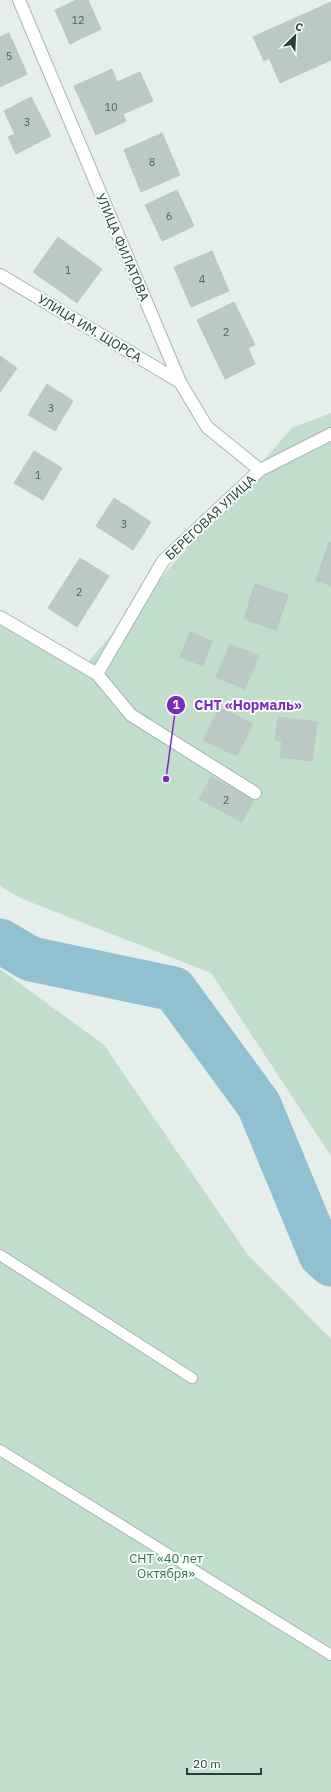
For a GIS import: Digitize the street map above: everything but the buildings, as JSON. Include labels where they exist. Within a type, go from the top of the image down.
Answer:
[{"type":"street","name":"УЛИЦА ФИЛАТОВА","points":[[20,0],[180,382],[207,426],[260,470]]},
{"type":"street","name":"УЛИЦА ИМ. ЩОРСА","points":[[0,275],[180,382]]},
{"type":"street","name":"БЕРЕГОВАЯ УЛИЦА","points":[[97,674],[163,561],[260,470],[331,434]]},
{"type":"street","points":[[0,617],[97,674],[131,716],[255,793]]},
{"type":"lane","points":[[0,1255],[192,1378]]},
{"type":"lane","points":[[0,1450],[331,1655]]},
{"type":"green space","points":[[331,413],[331,1156],[211,973],[20,898],[0,886],[0,621],[79,672],[292,428]]},
{"type":"green space","name":"СНТ «40 лет Октября»","points":[[0,969],[104,1045],[248,1255],[331,1339],[331,1792],[0,1792]]},
{"type":"waterway","points":[[0,941],[31,959],[174,989],[259,1105],[321,1255],[331,1264]]},
{"type":"place","name":"СНТ «Нормаль»","points":[[166,779]]}]
